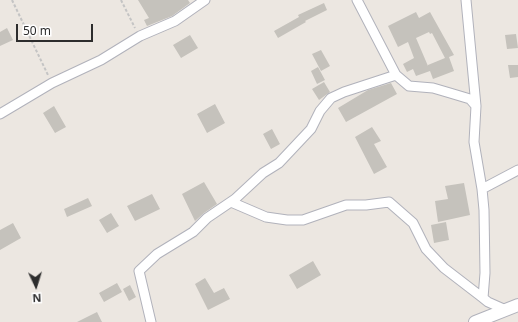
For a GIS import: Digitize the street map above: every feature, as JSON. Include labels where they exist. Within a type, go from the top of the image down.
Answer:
[{"type":"main road","points":[[475,322],[518,305]]},
{"type":"street","points":[[0,114],[52,83],[101,60],[140,36],[175,22],[205,0]]},
{"type":"street","points":[[357,0],[396,75],[409,86],[433,88],[450,93],[470,100],[476,106]]},
{"type":"street","points":[[466,0],[476,106],[474,142],[482,188],[484,210],[485,266],[483,298]]},
{"type":"street","points":[[151,322],[139,271],[157,254],[193,232],[207,218],[231,202],[263,173],[279,163],[311,129],[320,112],[331,98],[344,92],[396,75]]},
{"type":"street","points":[[482,188],[518,170]]},
{"type":"street","points":[[231,202],[266,217],[287,220],[303,220],[346,205],[366,205],[389,202],[413,223],[426,249],[444,268],[488,302],[506,310]]},
{"type":"path","points":[[12,0],[52,83]]},
{"type":"path","points":[[121,0],[140,36]]},
{"type":"building","points":[[138,0],[188,0],[190,3],[172,16],[147,26],[144,20],[149,18]]},
{"type":"building","points":[[324,3],[327,10],[305,21],[306,22],[278,38],[274,31],[299,17],[298,15]]},
{"type":"building","points":[[416,12],[419,18],[430,12],[454,55],[449,57],[454,71],[433,79],[430,71],[416,76],[413,69],[407,72],[403,64],[414,58],[408,42],[398,47],[388,26]],"holes":[[[429,32],[430,34],[432,33],[445,58],[428,66],[416,38]]]},
{"type":"building","points":[[7,28],[13,40],[0,46],[0,32]]},
{"type":"building","points":[[516,34],[518,48],[507,49],[505,35]]},
{"type":"building","points":[[190,35],[198,48],[181,58],[173,45]]},
{"type":"building","points":[[321,50],[330,66],[321,71],[312,54]]},
{"type":"building","points":[[508,65],[518,65],[518,77],[510,78]]},
{"type":"building","points":[[318,67],[325,80],[317,84],[311,71]]},
{"type":"building","points":[[324,82],[330,92],[319,100],[312,89]]},
{"type":"building","points":[[391,83],[397,94],[346,122],[338,108],[368,90]]},
{"type":"building","points":[[215,104],[225,123],[207,133],[197,114]]},
{"type":"building","points":[[54,106],[66,127],[55,133],[43,113]]},
{"type":"building","points":[[372,127],[381,141],[374,144],[387,167],[374,174],[355,137]]},
{"type":"building","points":[[272,129],[280,144],[271,149],[263,134]]},
{"type":"building","points":[[204,182],[217,204],[195,221],[182,194]]},
{"type":"building","points":[[464,183],[470,215],[438,222],[435,201],[448,199],[445,186]]},
{"type":"building","points":[[152,194],[160,209],[135,221],[127,206]]},
{"type":"building","points":[[88,198],[92,206],[67,217],[64,209]]},
{"type":"building","points":[[111,213],[119,226],[107,233],[99,220]]},
{"type":"building","points":[[446,222],[449,240],[434,243],[431,225]]},
{"type":"building","points":[[13,223],[21,238],[0,250],[0,230]]},
{"type":"building","points":[[313,261],[321,275],[297,289],[289,275]]},
{"type":"building","points":[[205,278],[214,293],[224,288],[230,299],[208,310],[195,284]]},
{"type":"building","points":[[117,283],[122,292],[104,302],[99,293]]},
{"type":"building","points":[[130,285],[136,297],[129,301],[123,289]]},
{"type":"building","points":[[97,312],[102,322],[77,322]]}]
